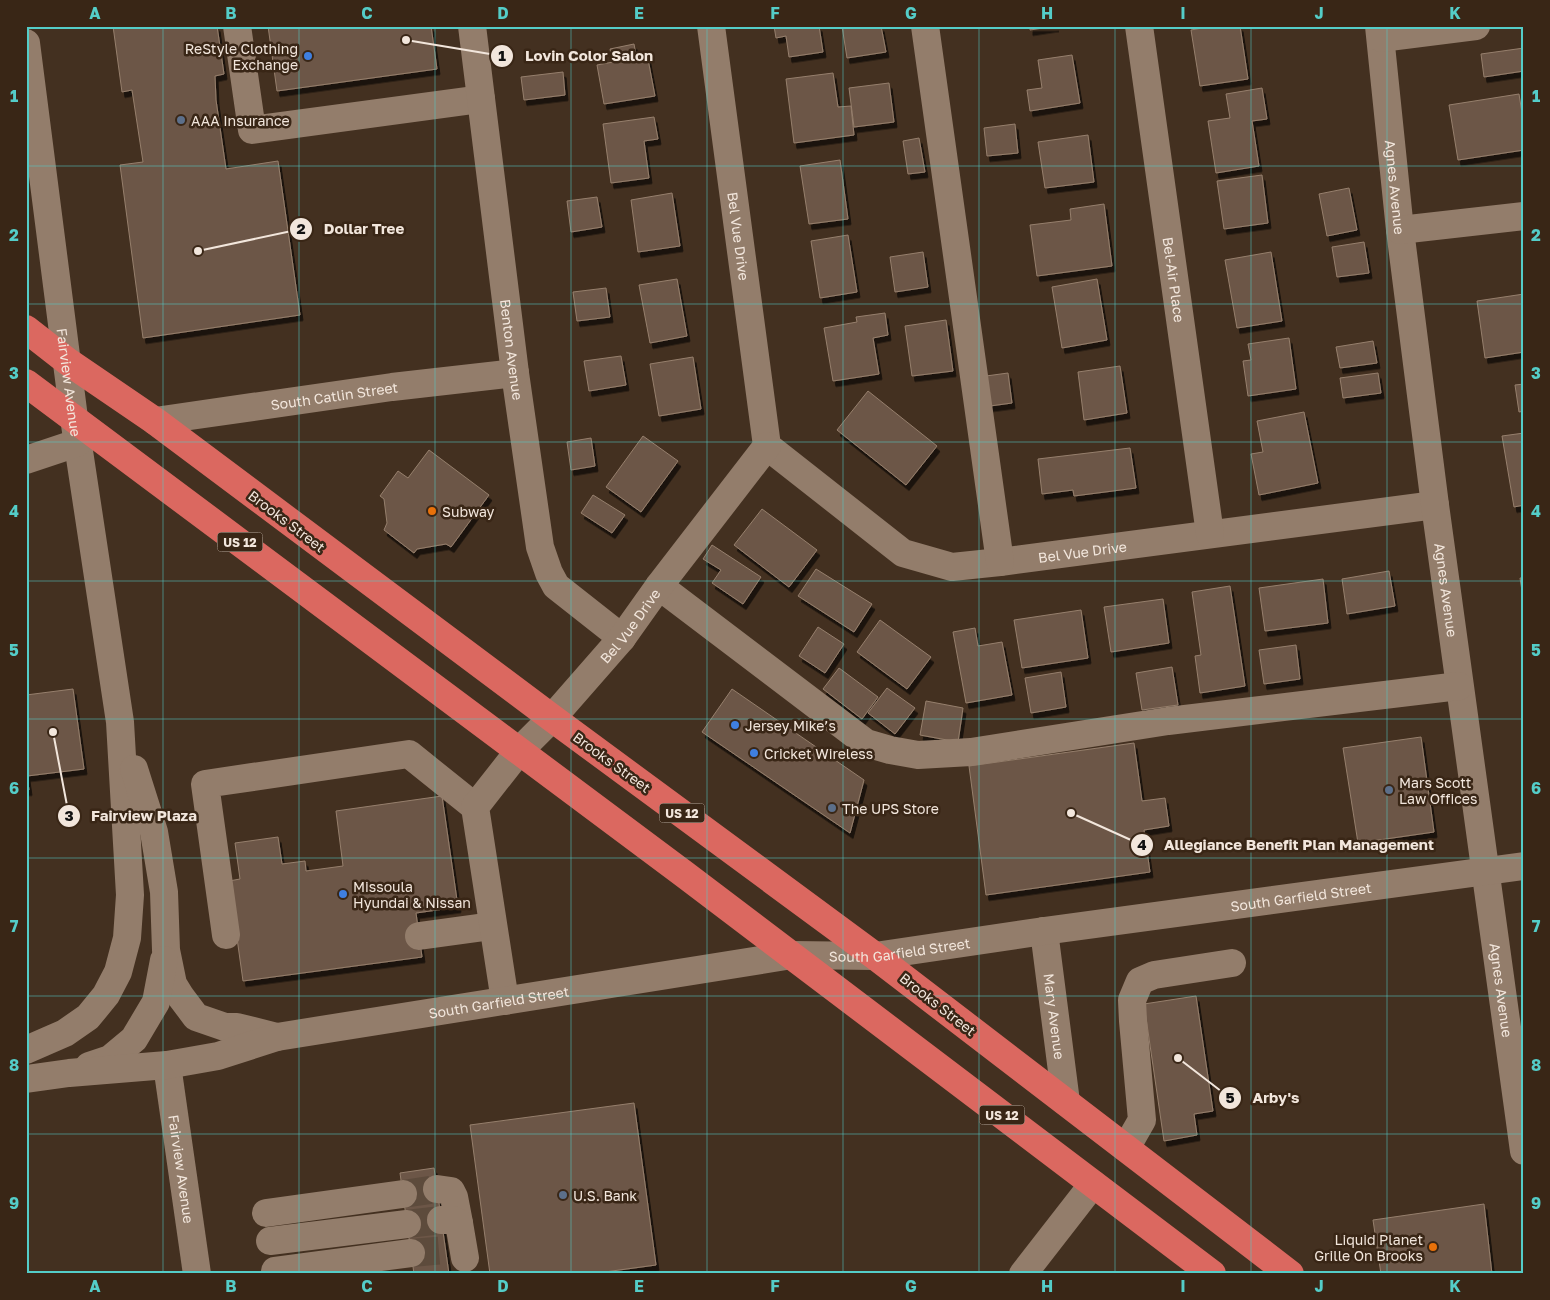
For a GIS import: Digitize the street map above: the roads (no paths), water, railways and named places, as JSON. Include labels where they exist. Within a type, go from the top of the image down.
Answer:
[{"type":"highway","name":"Brooks Street","points":[[26,329],[67,361],[155,421],[552,718],[875,956],[1290,1274]]},
{"type":"highway","name":"US 12","points":[[26,383],[75,430],[519,751],[792,955],[1212,1274]]},
{"type":"street","points":[[237,26],[252,130],[481,99]]},
{"type":"street","name":"Benton Avenue","points":[[472,26],[515,373],[540,547],[549,573],[556,586],[622,638]]},
{"type":"street","name":"Bel Vue Drive","points":[[711,26],[767,446],[903,553],[952,567],[1435,505]]},
{"type":"street","points":[[925,26],[1000,562]]},
{"type":"street","name":"Bel-Air Place","points":[[1139,26],[1210,534]]},
{"type":"street","points":[[1380,32],[1476,26]]},
{"type":"street","name":"Agnes Avenue","points":[[1380,32],[1400,230],[1435,505],[1524,1151]]},
{"type":"street","name":"Fairview Avenue","points":[[26,43],[75,430],[120,722]]},
{"type":"street","points":[[1400,230],[1524,216]]},
{"type":"street","name":"South Catlin Street","points":[[155,421],[392,387],[515,373]]},
{"type":"street","points":[[26,460],[75,430]]},
{"type":"street","name":"Bel Vue Drive","points":[[475,807],[519,751],[552,718],[622,638],[659,586],[767,446]]},
{"type":"street","points":[[659,586],[866,743],[918,755],[971,752],[1168,721],[1459,686]]},
{"type":"street","points":[[120,722],[154,832],[164,892],[166,950],[173,984],[196,1017],[225,1027],[237,1027],[277,1037]]},
{"type":"street","points":[[26,1050],[65,1033],[88,1017],[106,995],[118,972],[127,938],[130,896],[120,722]]},
{"type":"street","points":[[226,934],[205,784],[410,754],[475,807],[504,1001]]},
{"type":"street","name":"South Garfield Street","points":[[277,1037],[792,955],[875,956],[1044,930],[1524,866]]},
{"type":"street","points":[[419,936],[492,926]]},
{"type":"street","name":"Mary Avenue","points":[[1044,930],[1066,1102]]},
{"type":"street","points":[[69,1073],[110,1059],[134,1039],[156,1002],[166,950]]},
{"type":"street","points":[[1126,1148],[1142,1120],[1132,1022],[1132,1000],[1140,981],[1154,975],[1232,963]]},
{"type":"street","points":[[26,1079],[69,1073],[167,1065],[218,1056],[277,1037]]},
{"type":"street","name":"Fairview Avenue","points":[[167,1065],[197,1274]]},
{"type":"street","points":[[1023,1274],[1092,1184]]},
{"type":"street","points":[[437,1189],[451,1190],[454,1197],[450,1221],[459,1261]]},
{"type":"street","points":[[266,1213],[403,1194]]},
{"type":"street","points":[[270,1241],[407,1224]]},
{"type":"street","points":[[275,1271],[412,1253]]},
{"type":"tunnel","points":[[403,1194],[437,1189]]},
{"type":"tunnel","points":[[407,1224],[441,1220]]},
{"type":"tunnel","points":[[411,1253],[446,1250]]},
{"type":"place","name":"Lovin Color Salon","points":[[406,40]]},
{"type":"place","name":"ReStyle Clothing Exchange","points":[[308,56]]},
{"type":"place","name":"AAA Insurance","points":[[181,120]]},
{"type":"place","name":"Dollar Tree","points":[[198,251]]},
{"type":"place","name":"Subway","points":[[432,511]]},
{"type":"place","name":"Jersey Mike’s","points":[[735,725]]},
{"type":"place","name":"Fairview Plaza","points":[[53,732]]},
{"type":"place","name":"Cricket Wireless","points":[[754,753]]},
{"type":"place","name":"Mars Scott Law Offices","points":[[1389,790]]},
{"type":"place","name":"The UPS Store","points":[[832,808]]},
{"type":"place","name":"Allegiance Benefit Plan Management","points":[[1071,813]]},
{"type":"place","name":"Missoula Hyundai & Nissan","points":[[343,894]]},
{"type":"place","name":"Arby's","points":[[1178,1058]]},
{"type":"place","name":"U.S. Bank","points":[[563,1195]]},
{"type":"place","name":"Liquid Planet Grille On Brooks","points":[[1433,1247]]}]
